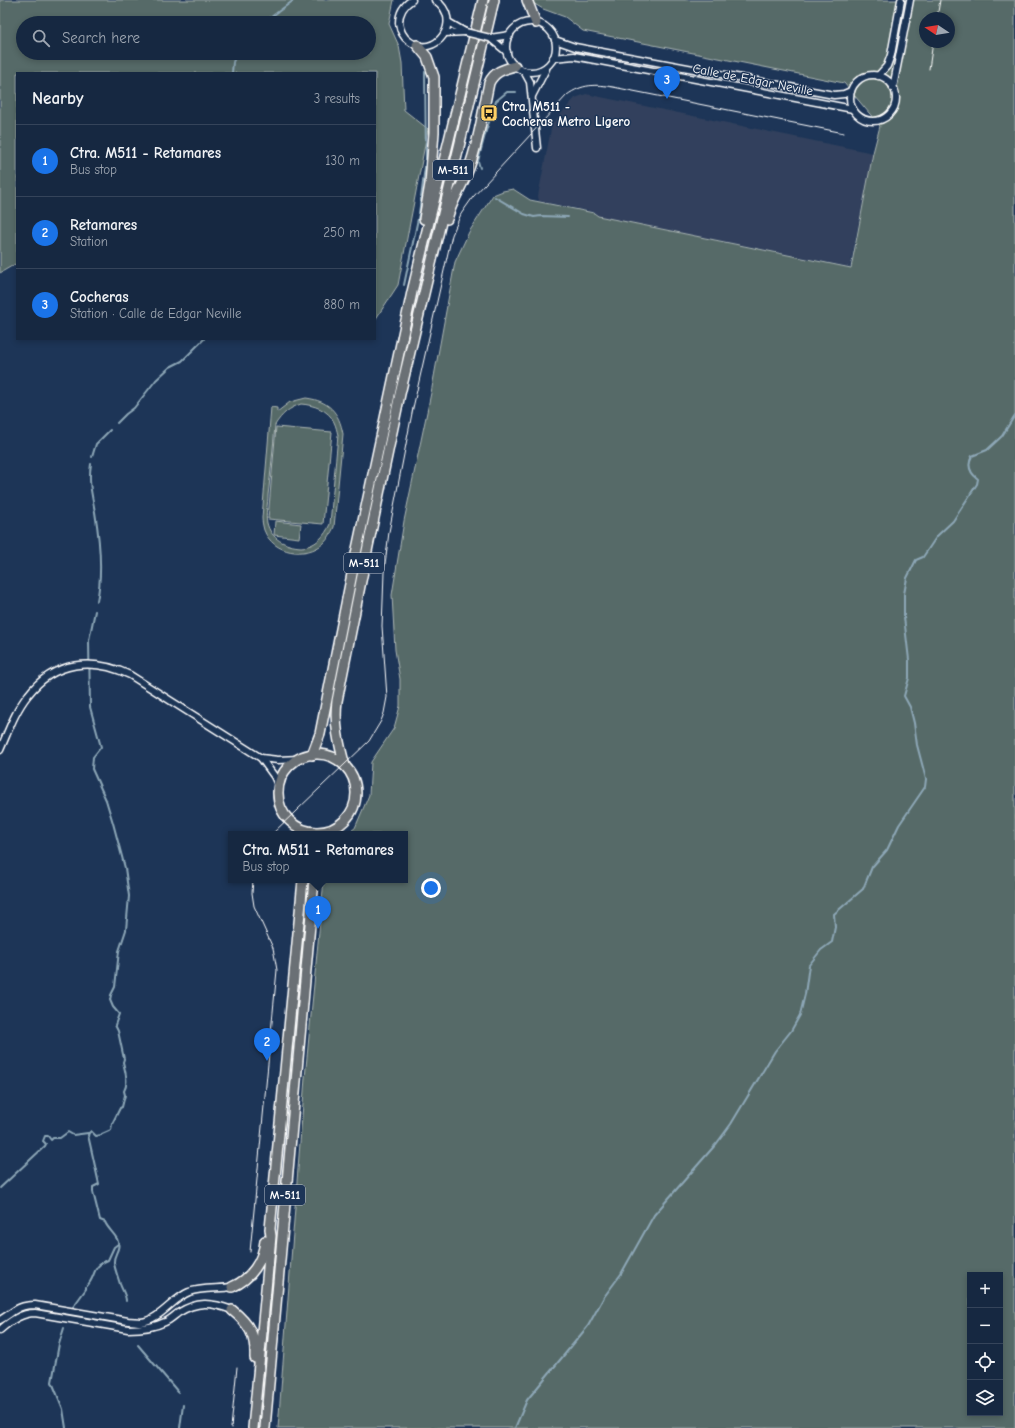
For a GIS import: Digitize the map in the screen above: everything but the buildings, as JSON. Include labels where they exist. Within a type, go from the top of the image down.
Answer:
[{"type":"highway","name":"M-511","points":[[312,754],[320,734],[355,557],[412,292],[483,0]]},
{"type":"highway","name":"M-511","points":[[345,766],[336,730],[335,716],[337,701],[400,394],[494,0]]},
{"type":"highway","points":[[527,0],[536,23]]},
{"type":"highway","points":[[412,292],[430,184],[435,118],[433,73],[427,57],[417,45]]},
{"type":"highway","points":[[436,248],[446,225],[449,211],[472,160],[489,83],[498,72],[515,66]]},
{"type":"highway","name":"M-511","points":[[295,831],[292,823],[281,807],[279,801],[279,788],[285,771],[299,759],[312,754],[330,756],[345,766],[355,783],[355,802],[346,819],[330,831]]},
{"type":"highway","name":"M-511","points":[[292,823],[304,830],[311,831]]},
{"type":"highway","name":"M-511","points":[[253,1428],[258,1390],[270,1229],[303,883]]},
{"type":"highway","name":"M-511","points":[[265,1428],[314,883]]},
{"type":"highway","points":[[232,1287],[240,1284],[253,1272],[260,1260],[264,1249],[266,1235],[270,1229]]},
{"type":"highway","points":[[232,1310],[247,1325],[253,1336],[256,1348],[253,1389],[256,1397]]},
{"type":"street","points":[[412,0],[404,6],[401,11],[399,22],[400,28],[404,37],[411,43],[422,46],[433,44],[445,33],[448,22],[444,9],[435,0]]},
{"type":"street","points":[[878,76],[887,66],[891,54],[901,0]]},
{"type":"street","points":[[893,88],[910,0]]},
{"type":"street","points":[[448,22],[465,32]]},
{"type":"street","points":[[532,96],[556,52],[555,40],[548,29],[536,23],[521,24],[515,29],[507,40],[507,52],[511,62],[524,71],[540,71],[546,68]]},
{"type":"street","points":[[445,33],[465,32],[490,38],[510,35]]},
{"type":"street","points":[[490,38],[507,52]]},
{"type":"street","name":"Calle de Edgar Neville","points":[[555,40],[575,47],[834,95],[844,94],[851,91]]},
{"type":"street","name":"Calle de Edgar Neville","points":[[553,58],[574,56],[853,109]]},
{"type":"street","points":[[524,71],[530,82],[537,148]]},
{"type":"street","points":[[872,75],[884,78],[893,88],[895,102],[893,109],[883,118],[876,121],[869,121],[857,115],[853,109],[851,104],[851,91],[854,85],[865,77],[872,75]]},
{"type":"street","points":[[0,750],[17,712],[27,696],[44,677],[61,669],[94,665],[117,669],[130,675],[261,758],[274,776],[279,788]]},
{"type":"street","points":[[261,758],[278,760],[299,759]]},
{"type":"street","points":[[0,1320],[18,1307],[35,1305],[128,1321],[142,1322],[161,1313],[176,1299],[189,1292],[201,1289],[232,1287]]},
{"type":"street","points":[[0,1330],[19,1316],[27,1313],[35,1313],[128,1329],[155,1326],[166,1322],[194,1305],[208,1303],[232,1310]]},
{"type":"street","points":[[26,1305],[27,1313]]},
{"type":"shaded area","points":[[586,94],[873,153],[850,267],[598,216],[594,212],[539,201],[538,196],[552,124],[575,98]]},
{"type":"green space","points":[[0,0],[394,0],[389,24],[399,46],[402,63],[404,110],[428,129],[398,285],[376,318],[376,72],[16,72],[16,264],[0,273]]},
{"type":"green space","points":[[533,0],[1015,0],[1015,1428],[278,1428],[305,1078],[324,883],[408,883],[408,831],[350,831],[355,828],[369,795],[371,762],[394,728],[400,706],[400,679],[395,650],[392,595],[404,521],[431,393],[455,262],[469,232],[493,195],[513,189],[530,200],[594,213],[598,216],[851,268],[873,153],[880,126],[844,83],[583,31],[565,17],[543,9],[533,3]]},
{"type":"green space","points":[[306,398],[327,405],[336,414],[343,434],[334,527],[329,537],[317,548],[299,552],[291,552],[282,549],[268,538],[264,530],[262,520],[271,407],[277,408],[277,412],[290,402]],"holes":[[[301,404],[316,407],[329,414],[335,424],[338,435],[330,524],[319,540],[306,547],[301,547],[284,543],[275,537],[269,529],[266,520],[266,513],[275,425],[280,418],[293,407]]]},
{"type":"green space","points":[[276,427],[332,432],[323,524],[268,519]]},
{"type":"green space","points":[[275,521],[301,524],[299,538],[274,535]]},
{"type":"waterway","points":[[272,16],[294,0]]},
{"type":"waterway","points":[[232,72],[234,60]]},
{"type":"waterway","points":[[404,285],[419,214],[426,159],[425,72]]},
{"type":"waterway","points":[[480,168],[478,161],[496,101],[507,92],[516,92]]},
{"type":"waterway","points":[[495,197],[524,214],[534,217],[568,217]]},
{"type":"waterway","points":[[117,423],[134,408],[156,380],[170,367],[182,361],[203,340]]},
{"type":"waterway","points":[[515,1428],[527,1400],[588,1326],[604,1297],[621,1274],[654,1215],[717,1143],[731,1124],[775,1051],[791,1031],[800,1015],[805,994],[809,965],[821,950],[832,942],[835,927],[834,914],[863,889],[872,867],[887,850],[899,825],[925,787],[926,779],[917,745],[914,723],[910,707],[904,696],[909,678],[909,660],[904,617],[904,594],[907,578],[916,560],[923,557],[937,536],[953,521],[977,484],[978,479],[970,469],[970,459],[972,456],[987,450],[1002,436],[1015,415]]},
{"type":"waterway","points":[[92,457],[96,444],[110,430]]},
{"type":"waterway","points":[[91,464],[90,483],[97,523],[100,557],[100,579],[97,601]]},
{"type":"waterway","points":[[95,611],[89,640],[90,707],[101,747],[93,757],[92,769],[106,800],[113,823],[125,868],[129,896],[126,930],[119,951],[115,987],[110,1000],[113,1007],[119,1014],[115,1025],[118,1031],[124,1059],[123,1062],[126,1077],[124,1091],[125,1095],[122,1107],[120,1108],[112,1124],[111,1130],[102,1134]]},
{"type":"waterway","points":[[101,1135],[96,1136],[91,1131],[88,1135],[99,1184],[93,1187],[93,1192],[100,1220],[105,1222],[117,1239],[118,1249],[114,1263],[126,1301]]},
{"type":"waterway","points":[[0,1188],[45,1146],[46,1144],[43,1141],[45,1136],[48,1136],[51,1140],[53,1138],[60,1138],[68,1132],[73,1135],[88,1133]]},
{"type":"waterway","points":[[73,1307],[92,1280],[96,1269],[108,1260],[114,1247],[118,1244]]},
{"type":"waterway","points":[[64,1328],[59,1344],[52,1382],[63,1409],[66,1428]]},
{"type":"waterway","points":[[138,1345],[178,1392]]},
{"type":"waterway","points":[[180,1428],[183,1405]]},
{"type":"tram line","points":[[938,12],[940,0]]},
{"type":"tram line","points":[[929,69],[932,48]]},
{"type":"tram line","points":[[275,831],[369,741],[384,713],[387,697],[382,626],[384,572],[389,532],[413,408],[452,235],[461,214],[473,197],[567,95],[573,91],[589,86],[601,85],[613,87],[844,133]]},
{"type":"tram line","points":[[250,1252],[277,970],[273,948],[254,906],[252,893],[253,883]]},
{"type":"tram line","points":[[231,1428],[237,1367]]},
{"type":"place","name":"Cocheras","points":[[667,99]]},
{"type":"place","name":"Ctra. M511 - Cocheras Metro Ligero","points":[[489,113]]},
{"type":"place","name":"Ctra. M511 - Retamares","points":[[318,929]]},
{"type":"place","name":"Retamares","points":[[267,1061]]}]
